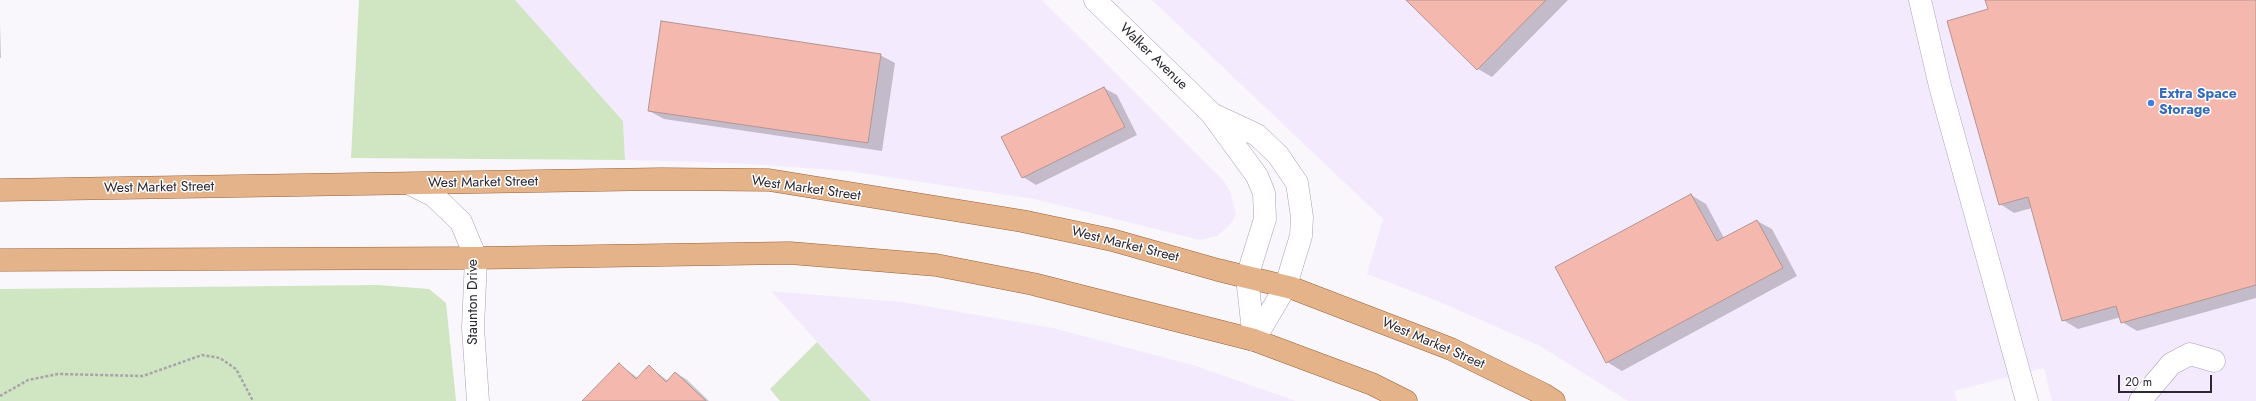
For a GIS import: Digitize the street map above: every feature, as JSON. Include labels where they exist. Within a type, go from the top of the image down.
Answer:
[{"type":"main road","name":"West Market Street","points":[[0,190],[662,179],[769,180],[1029,223],[1112,240],[1247,277],[1286,286],[1451,349],[1543,394],[1554,401]]},
{"type":"main road","points":[[0,260],[476,258],[790,253],[936,265],[1033,284],[1254,340],[1372,384],[1406,401]]},
{"type":"street","name":"Walker Avenue","points":[[1095,0],[1211,113],[1257,176],[1264,193],[1265,219],[1247,277],[1254,340]]},
{"type":"street","points":[[1920,0],[1940,86],[2027,401]]},
{"type":"street","name":"Walker Avenue","points":[[1211,113],[1257,135],[1278,155],[1297,182],[1302,217],[1301,236],[1286,286],[1254,340]]},
{"type":"street","name":"Staunton Drive","points":[[410,184],[434,196],[461,222],[476,258],[473,328],[478,401]]},
{"type":"street","points":[[2140,401],[2171,364],[2190,354],[2214,361]]},
{"type":"path","points":[[0,396],[28,380],[58,374],[143,376],[202,355],[220,358],[236,369],[254,401]]},
{"type":"shaded area","points":[[515,0],[1042,0],[1224,181],[1230,191],[1236,214],[1229,226],[1217,236],[1200,240],[1034,199],[848,171],[735,163],[625,160],[623,121]]},
{"type":"shaded area","points":[[1152,0],[2256,0],[2256,401],[2052,401],[2044,368],[1954,391],[1957,401],[1628,401],[1540,346],[1440,302],[1367,274],[1383,219]]},
{"type":"shaded area","points":[[771,291],[902,302],[1053,328],[1193,365],[1296,401],[871,401]]},
{"type":"green space","points":[[359,0],[515,0],[623,121],[625,160],[351,158]]},
{"type":"green space","points":[[378,285],[429,289],[446,303],[456,401],[0,401],[0,289]]},
{"type":"green space","points":[[817,342],[871,401],[780,401],[770,389]]},
{"type":"building","points":[[1406,0],[1546,0],[1477,70]]},
{"type":"building","points":[[1985,0],[2256,0],[2256,285],[2121,323],[2116,306],[2062,321],[2028,197],[1999,205],[1947,21],[1988,9]]},
{"type":"building","points":[[661,21],[881,54],[868,143],[648,111]]},
{"type":"building","points":[[1104,87],[1125,127],[1022,178],[1001,137]]},
{"type":"building","points":[[1691,194],[1717,241],[1757,220],[1783,268],[1606,363],[1555,267]]},
{"type":"building","points":[[619,363],[636,379],[649,365],[666,382],[675,372],[706,401],[582,401]]},
{"type":"place","name":"Extra Space Storage","points":[[2151,103]]}]
